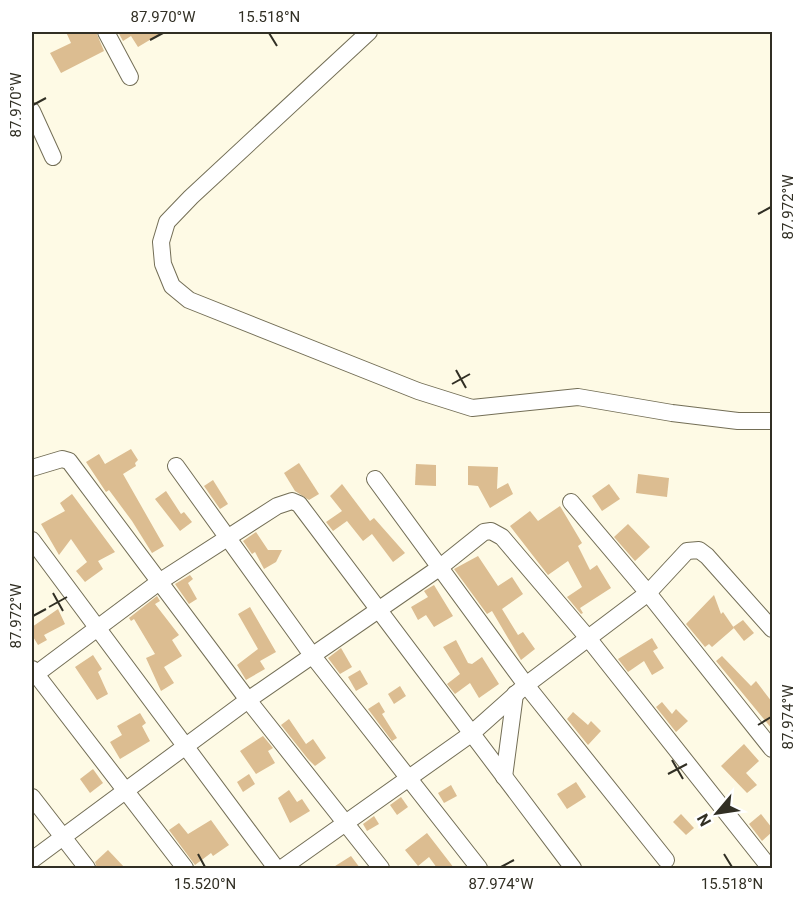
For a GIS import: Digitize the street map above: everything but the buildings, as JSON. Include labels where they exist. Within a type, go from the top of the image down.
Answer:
[{"type":"street","points":[[106,32],[130,77]]},
{"type":"street","points":[[369,32],[190,197],[167,222],[161,242],[163,264],[171,286],[189,300],[418,391],[472,408],[578,397],[672,413],[738,421],[772,421]]},
{"type":"street","points":[[32,111],[53,158]]},
{"type":"street","points":[[32,468],[62,459],[69,461],[248,700],[381,868]]},
{"type":"street","points":[[176,466],[312,655],[410,777],[479,868]]},
{"type":"street","points":[[375,479],[439,568],[520,690],[664,866]]},
{"type":"street","points":[[185,868],[33,673],[159,582],[226,537],[285,502],[299,504],[504,777],[565,866]]},
{"type":"street","points":[[571,502],[648,593],[772,749]]},
{"type":"street","points":[[32,860],[248,700],[439,568],[484,532],[491,531],[502,537],[588,638],[770,868]]},
{"type":"street","points":[[32,540],[276,868]]},
{"type":"street","points":[[282,868],[346,825],[471,734],[520,690],[648,593],[687,552],[699,550],[771,625]]},
{"type":"street","points":[[504,777],[520,690]]},
{"type":"street","points":[[32,797],[87,868]]}]
